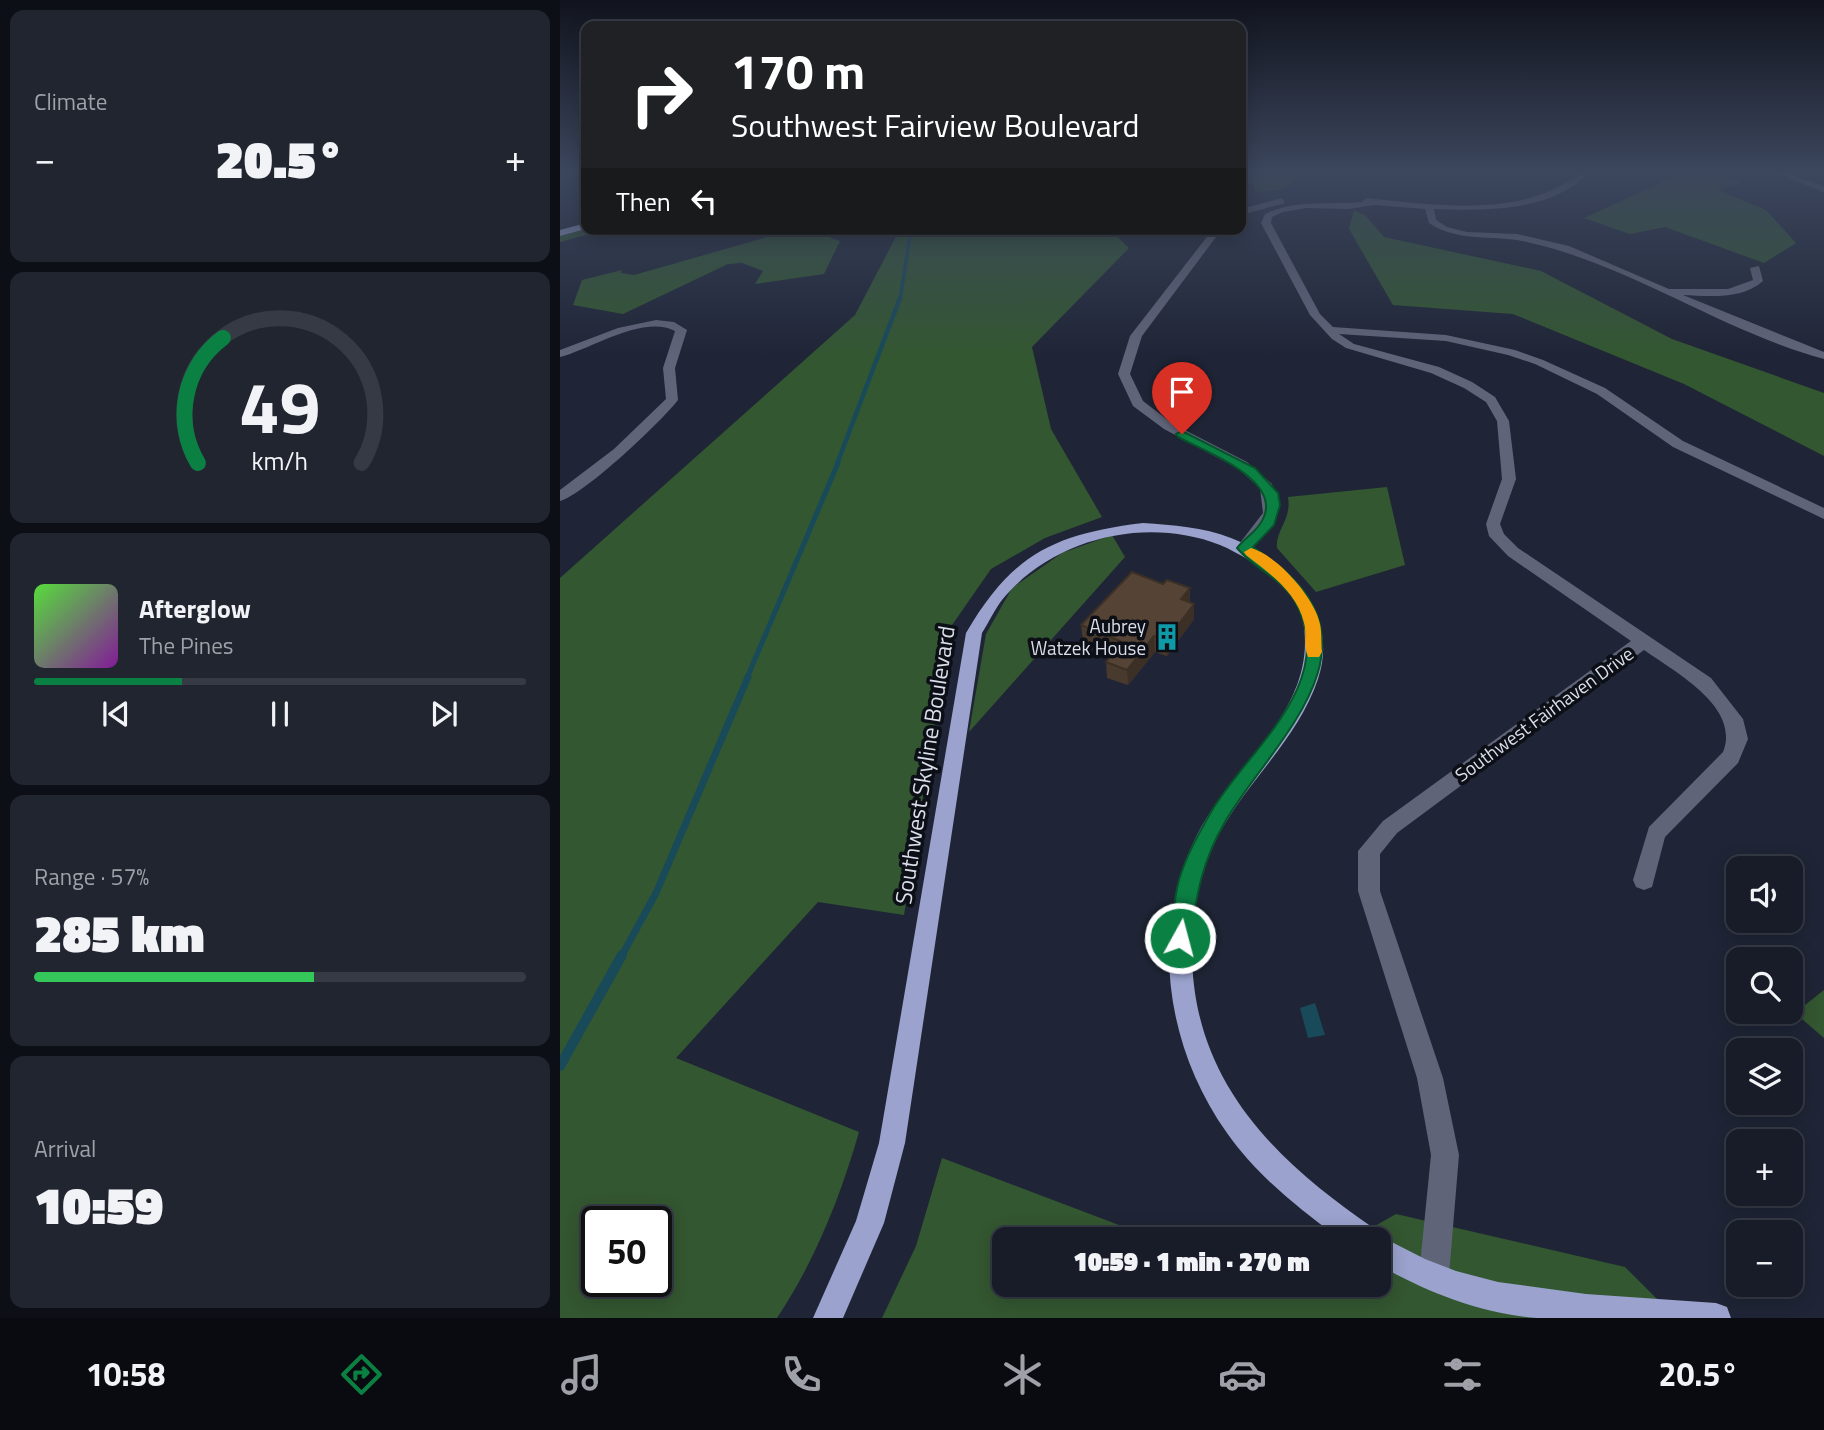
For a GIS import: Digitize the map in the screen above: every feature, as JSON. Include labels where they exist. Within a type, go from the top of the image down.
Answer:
[{"type":"main road","name":"Southwest Skyline Boulevard","points":[[828,1318],[870,1223],[892,1143],[932,908],[957,729],[974,634],[980,619],[999,591],[1036,560],[1064,545],[1094,534],[1139,528],[1175,529],[1204,534],[1244,548],[1283,577],[1303,602],[1314,633],[1313,659],[1307,686],[1297,708],[1219,815],[1189,880],[1180,938],[1186,1010],[1198,1054],[1223,1105],[1250,1140],[1308,1196],[1349,1227]]},
{"type":"main road","points":[[1391,1257],[1485,1294],[1531,1302],[1716,1318]]},
{"type":"street","points":[[1214,235],[1136,336],[1125,354],[1122,369],[1126,387],[1144,409],[1165,425],[1251,471],[1271,493],[1273,505],[1267,525],[1244,548]]},
{"type":"street","name":"Southwest Fairhaven Drive","points":[[1274,235],[1315,315],[1350,346],[1435,370],[1492,400],[1503,421],[1509,479],[1493,524],[1497,536],[1513,552],[1644,640],[1390,827],[1368,850],[1369,891],[1430,1078],[1445,1155],[1434,1275]]},
{"type":"street","points":[[1465,235],[1517,237],[1555,245],[1767,335],[1824,356]]},
{"type":"street","points":[[1663,291],[1701,292],[1748,288],[1758,281],[1755,268]]},
{"type":"street","points":[[560,354],[642,324],[662,321],[675,324],[681,330],[669,368],[671,400],[648,426],[596,471],[560,497]]},
{"type":"street","points":[[1329,330],[1446,338],[1511,352],[1539,362],[1601,391],[1678,444],[1824,514]]},
{"type":"street","points":[[1644,640],[1705,683],[1734,719],[1738,739],[1731,757],[1656,834],[1644,880]]},
{"type":"green space","points":[[566,235],[586,235],[560,242],[560,236]]},
{"type":"green space","points":[[822,235],[840,241],[824,274],[755,284],[763,271],[742,263],[728,264],[623,314],[573,305],[582,280],[622,270],[621,273],[634,275],[771,236]]},
{"type":"green space","points":[[897,235],[1115,235],[1129,248],[1032,347],[1051,429],[1102,517],[1045,538],[991,569],[950,628],[904,915],[818,902],[676,1058],[859,1132],[844,1181],[815,1252],[777,1318],[560,1318],[560,578],[855,315]]},
{"type":"green space","points":[[1352,235],[1382,235],[1541,271],[1672,339],[1824,393],[1824,456],[1684,384],[1513,314],[1393,305]]},
{"type":"green space","points":[[1686,235],[1788,235],[1796,243],[1764,263]]},
{"type":"green space","points":[[1387,487],[1405,565],[1316,592],[1277,548],[1278,536],[1288,512],[1288,497]]},
{"type":"green space","points":[[1112,535],[1125,557],[969,732],[986,634],[1012,588],[1062,553]]},
{"type":"green space","points":[[1824,990],[1824,1038],[1803,1020],[1803,1007]]},
{"type":"green space","points":[[942,1158],[1124,1227],[992,1227],[992,1297],[1391,1297],[1391,1227],[1373,1227],[1396,1214],[1625,1267],[1676,1318],[882,1318],[916,1246]]},
{"type":"water","points":[[1315,1003],[1325,1035],[1308,1038],[1300,1008]]},
{"type":"building","points":[[1132,572],[1163,584],[1167,580],[1190,588],[1181,599],[1194,604],[1166,641],[1154,636],[1127,670],[1106,662],[1122,642],[1081,625]]},
{"type":"waterway","points":[[900,300],[910,235]]},
{"type":"waterway","points":[[837,464],[900,298]]},
{"type":"waterway","points":[[747,678],[838,463]]},
{"type":"waterway","points":[[621,957],[656,893],[748,677]]},
{"type":"waterway","points":[[560,1066],[622,955]]},
{"type":"slow traffic","points":[[1251,552],[1283,577],[1303,602],[1312,623],[1314,652]]},
{"type":"place","name":"Aubrey Watzek House","points":[[1167,637]]},
{"type":"route","points":[[1180,938],[1189,880],[1202,846],[1219,815],[1297,708],[1311,672],[1314,645],[1314,633],[1308,612],[1293,588],[1272,567],[1244,548],[1267,525],[1273,505],[1271,493],[1251,471],[1182,434]]}]
